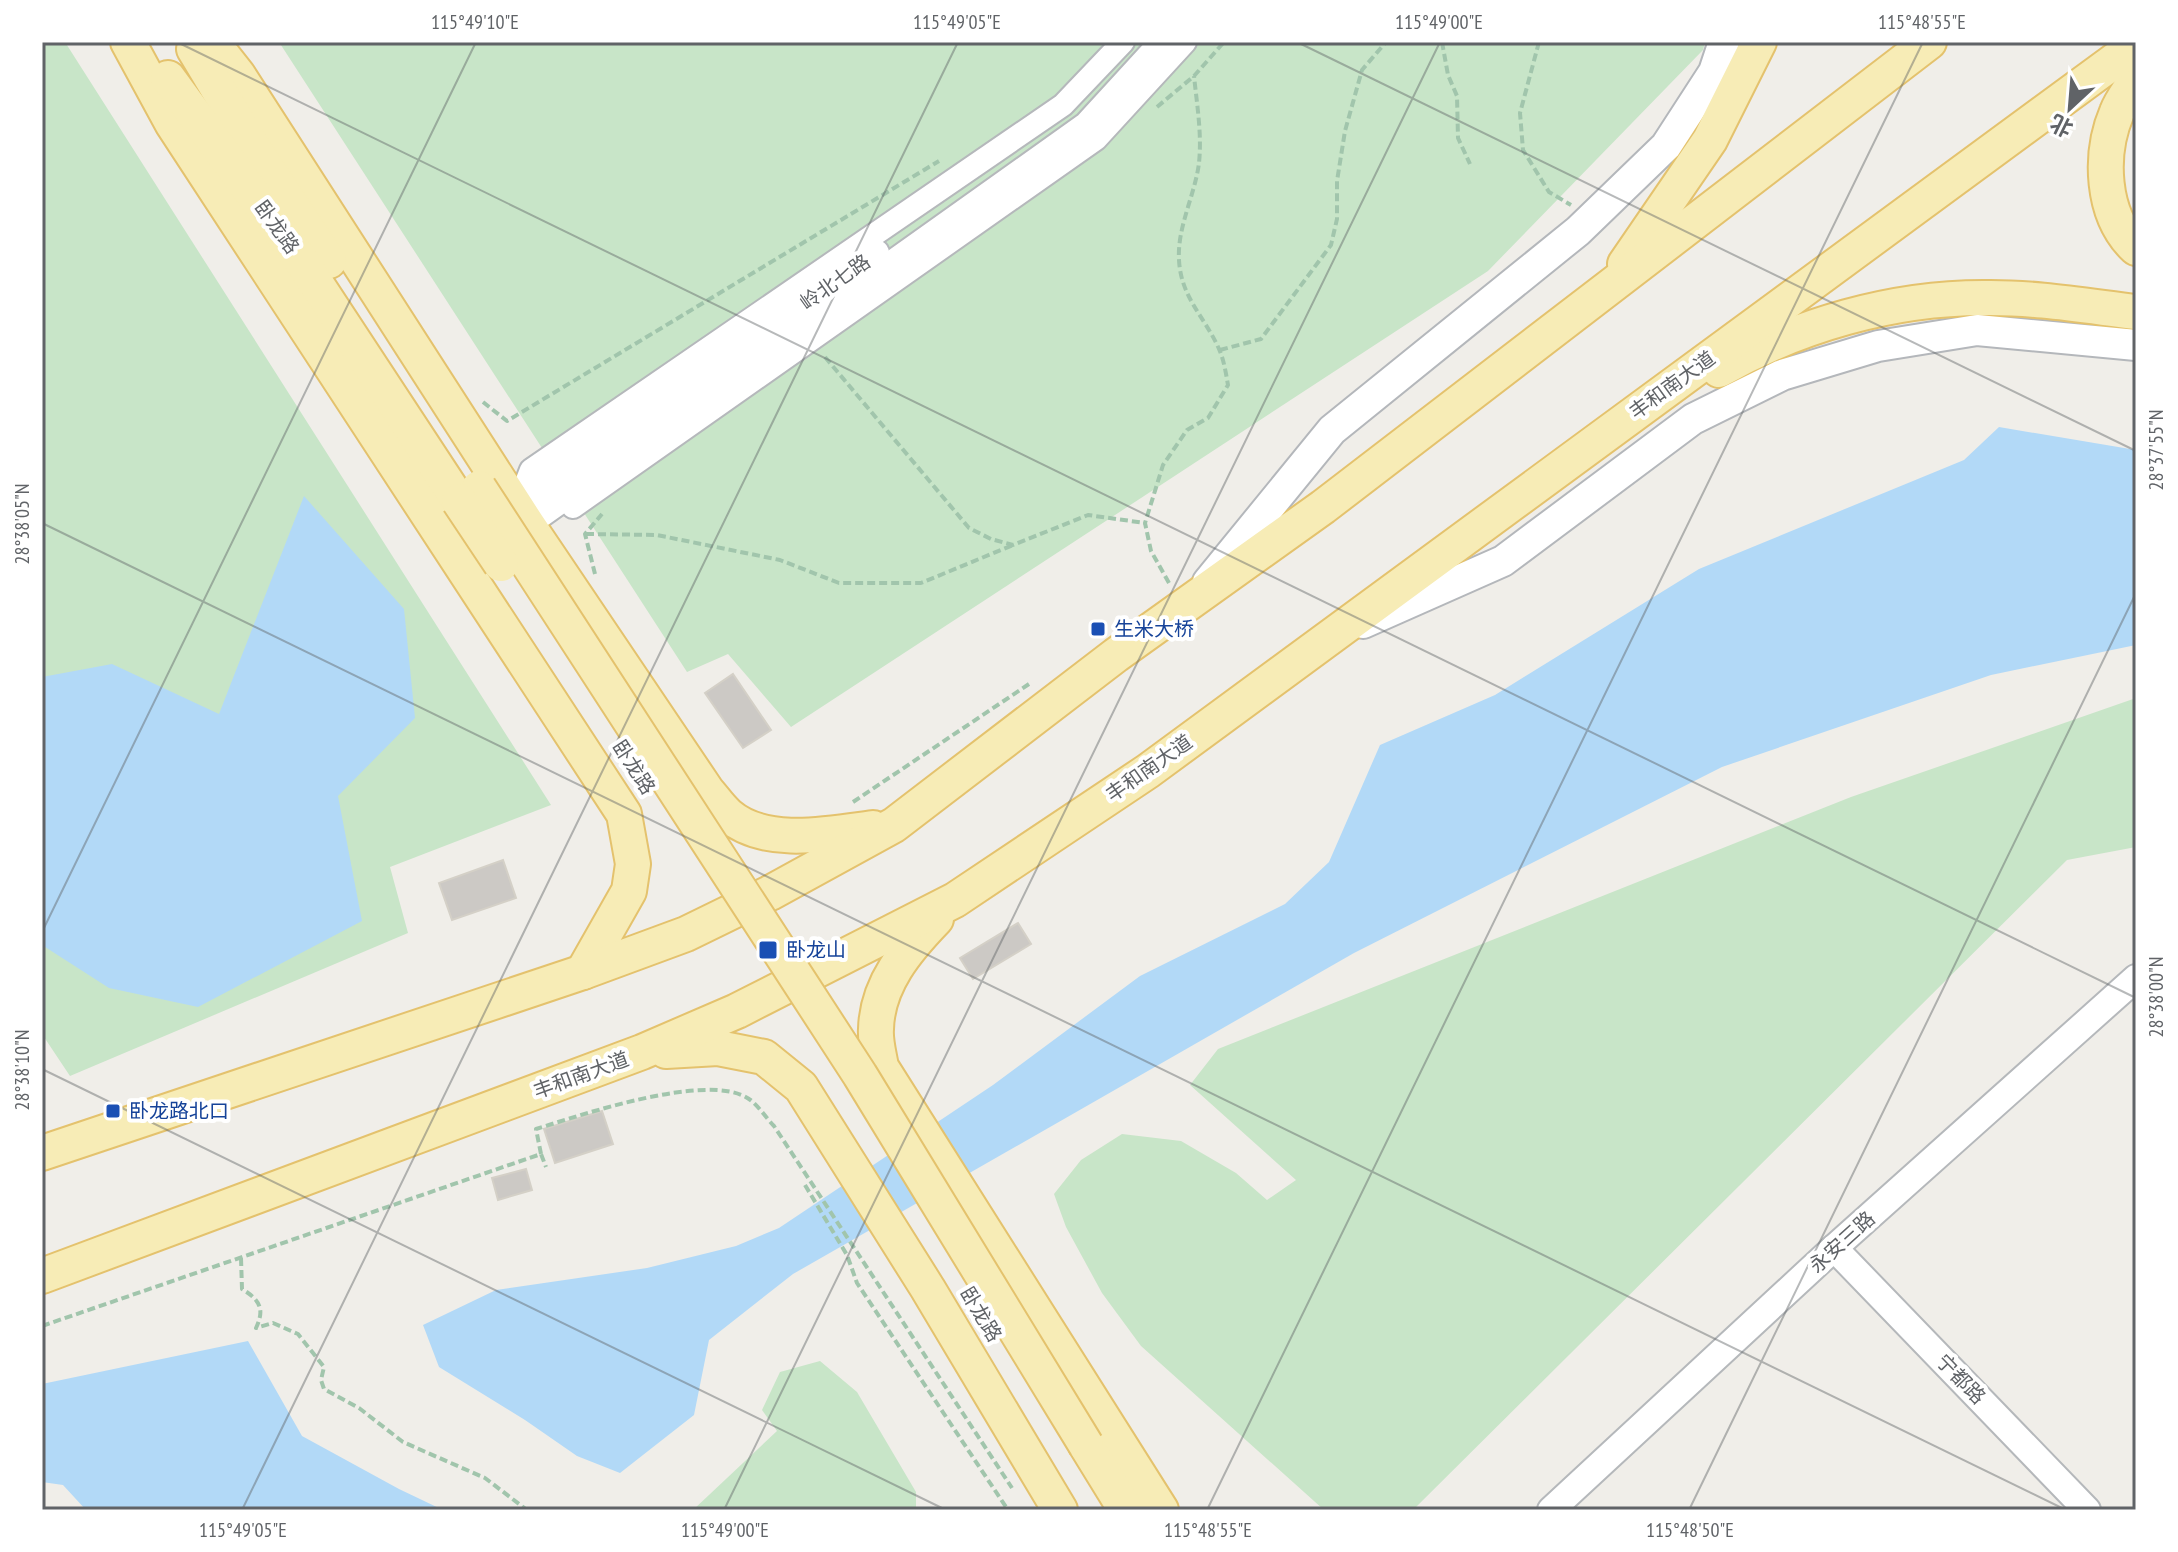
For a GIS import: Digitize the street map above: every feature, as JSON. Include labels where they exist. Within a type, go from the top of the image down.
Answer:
[{"type":"main road","name":"卧龙路","points":[[128,42],[172,123],[624,814],[633,864],[629,891],[583,972]]},
{"type":"main road","name":"卧龙路","points":[[142,42],[469,494],[860,1075],[1076,1451],[1100,1510]]},
{"type":"main road","name":"卧龙路","points":[[190,42],[469,494]]},
{"type":"main road","points":[[212,42],[238,75],[522,515],[707,791],[728,815],[751,829],[807,837],[894,825]]},
{"type":"main road","points":[[1185,592],[1332,430],[1593,217],[1666,146],[1714,72],[1724,42]]},
{"type":"main road","points":[[1607,290],[1710,140],[1759,42]]},
{"type":"main road","points":[[47,1146],[583,972],[686,934],[770,893],[894,825],[1185,592],[1323,507],[1929,42]]},
{"type":"main road","name":"丰和南大道","points":[[42,1276],[642,1052],[751,1004],[955,900],[1148,771],[2136,45]]},
{"type":"main road","points":[[2132,244],[2112,210],[2105,179],[2108,146],[2116,113],[2136,80]]},
{"type":"main road","points":[[1597,440],[1737,360],[1857,313],[1920,301],[1985,297],[2136,312]]},
{"type":"main road","points":[[1326,640],[1503,561],[1693,419],[1782,375],[1878,346],[1977,330],[2136,345]]},
{"type":"main road","points":[[955,900],[905,950],[883,993],[876,1028],[881,1067],[1161,1510]]},
{"type":"main road","name":"卧龙路","points":[[642,1052],[718,1048],[764,1057],[801,1087],[928,1289],[1060,1510]]},
{"type":"main road","name":"卧龙路","points":[[1076,1451],[1126,1510]]},
{"type":"street","points":[[522,515],[531,470],[1063,105],[1123,42]]},
{"type":"street","name":"岭北七路","points":[[522,515],[1073,114],[1140,42]]},
{"type":"street","points":[[522,515],[1087,125],[1163,42]]},
{"type":"street","points":[[522,515],[559,517],[1096,139],[1185,42]]},
{"type":"street","name":"永安三路","points":[[1551,1510],[1834,1248],[2136,978]]},
{"type":"street","name":"宁都路","points":[[1834,1248],[2087,1510]]},
{"type":"path","points":[[1148,114],[1194,76],[1224,42]]},
{"type":"path","points":[[1220,350],[1261,339],[1331,245],[1337,219],[1337,181],[1345,131],[1362,70],[1386,42]]},
{"type":"path","points":[[1442,42],[1448,75],[1457,96],[1458,138],[1470,164]]},
{"type":"path","points":[[1539,42],[1520,113],[1523,150],[1549,192],[1593,217]]},
{"type":"path","points":[[1185,592],[1151,551],[1145,523],[1163,465],[1187,430],[1208,418],[1228,385],[1220,350],[1185,294],[1179,259],[1183,227],[1199,162],[1194,76]]},
{"type":"path","points":[[473,394],[507,421],[940,161]]},
{"type":"path","points":[[823,355],[969,528],[1013,545]]},
{"type":"path","points":[[585,534],[608,508]]},
{"type":"path","points":[[585,534],[657,535],[780,560],[839,583],[921,583],[1088,515],[1145,523]]},
{"type":"path","points":[[585,534],[597,581]]},
{"type":"path","points":[[852,803],[1032,683]]},
{"type":"path","points":[[546,1167],[536,1129],[647,1095],[719,1090],[748,1097],[774,1126],[1018,1497]]},
{"type":"path","points":[[42,1326],[541,1154]]},
{"type":"path","points":[[805,1185],[847,1255],[857,1283],[1008,1510]]},
{"type":"path","points":[[241,1258],[242,1289],[254,1297],[262,1308],[256,1328],[273,1323],[298,1334],[324,1367],[321,1380],[324,1389],[359,1408],[403,1442],[485,1478],[527,1510]]},
{"type":"path","points":[[42,1509],[59,1510]]},
{"type":"green space","points":[[42,42],[65,42],[551,805],[390,867],[408,933],[70,1076],[42,1034]]},
{"type":"green space","points":[[279,42],[1705,42],[1703,50],[1488,271],[791,727],[728,654],[687,672]]},
{"type":"green space","points":[[2136,698],[2136,847],[2067,860],[1413,1510],[1324,1510],[1141,1346],[1102,1293],[1066,1227],[1054,1194],[1081,1160],[1122,1134],[1181,1141],[1236,1173],[1267,1200],[1296,1180],[1190,1085],[1218,1049],[1851,797]]},
{"type":"green space","points":[[820,1361],[857,1392],[916,1492],[916,1510],[693,1510],[777,1431],[762,1410],[780,1372]]},
{"type":"water","points":[[1999,427],[2136,450],[2136,645],[1991,675],[1722,767],[1354,953],[793,1274],[709,1340],[694,1415],[620,1473],[577,1456],[439,1367],[423,1325],[496,1290],[647,1268],[736,1246],[779,1228],[993,1085],[1140,976],[1285,904],[1329,862],[1380,745],[1495,695],[1699,569],[1964,460]]},
{"type":"water","points":[[304,496],[404,609],[415,718],[338,796],[362,921],[198,1007],[109,988],[42,945],[42,677],[112,664],[219,714]]},
{"type":"water","points":[[248,1341],[302,1436],[443,1510],[86,1510],[63,1485],[42,1482],[42,1384]]},
{"type":"building","points":[[733,674],[771,730],[743,748],[705,693]]},
{"type":"building","points":[[503,860],[516,898],[452,920],[439,883]]},
{"type":"building","points":[[1018,923],[1031,944],[973,979],[960,958]]},
{"type":"building","points":[[602,1111],[613,1144],[555,1163],[544,1129]]},
{"type":"building","points":[[526,1169],[532,1190],[498,1200],[492,1178]]},
{"type":"place","name":"生米大桥","points":[[1098,629]]},
{"type":"place","name":"卧龙山","points":[[768,950]]},
{"type":"place","name":"卧龙路北口","points":[[113,1111]]}]
